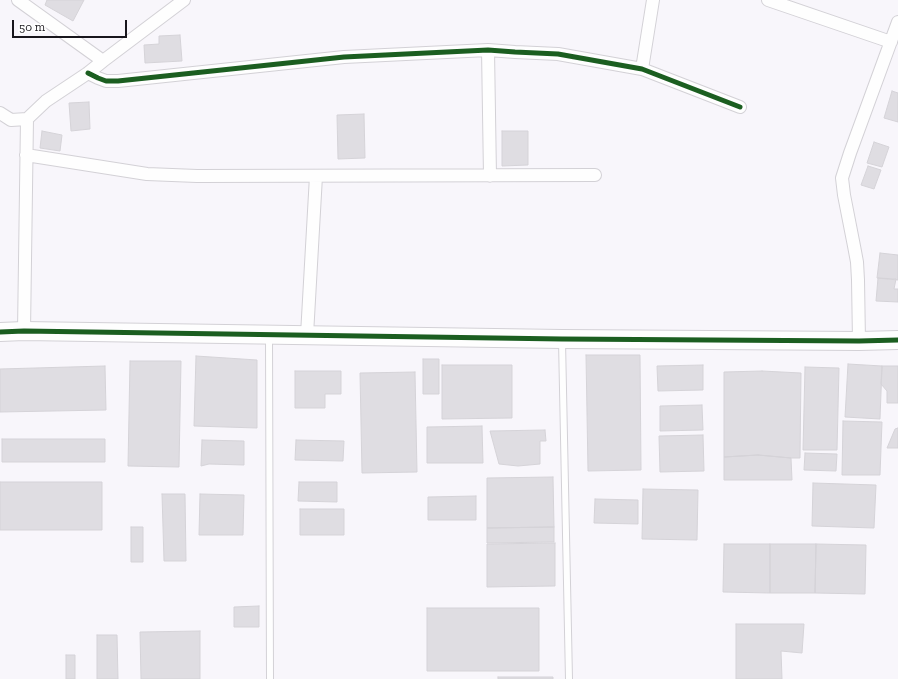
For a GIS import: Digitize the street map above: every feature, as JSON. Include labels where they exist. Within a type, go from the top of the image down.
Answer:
[{"type":"street","points":[[18,0],[103,61]]},
{"type":"street","points":[[0,113],[11,120],[27,119],[46,102],[88,73],[184,0]]},
{"type":"street","points":[[642,69],[654,0]]},
{"type":"street","points":[[768,0],[891,42]]},
{"type":"street","points":[[859,341],[857,262],[842,178],[898,22]]},
{"type":"street","points":[[88,73],[98,78],[118,81],[344,57],[488,50],[558,54],[642,69],[740,107]]},
{"type":"street","points":[[488,50],[490,176]]},
{"type":"street","points":[[24,331],[27,119]]},
{"type":"street","points":[[26,155],[147,174],[197,176],[595,175]]},
{"type":"street","points":[[307,335],[316,176]]},
{"type":"street","points":[[0,332],[24,331],[562,339],[898,340]]},
{"type":"lane","points":[[269,335],[270,679]]},
{"type":"lane","points":[[562,339],[570,679]]},
{"type":"building","points":[[47,0],[84,0],[73,21],[45,5]]},
{"type":"building","points":[[180,35],[182,61],[145,63],[144,45],[159,44],[159,36]]},
{"type":"building","points":[[892,91],[898,93],[898,122],[884,118]]},
{"type":"building","points":[[89,102],[90,129],[71,131],[69,103]]},
{"type":"building","points":[[364,114],[365,158],[338,159],[337,115]]},
{"type":"building","points":[[42,131],[62,135],[60,151],[40,148]]},
{"type":"building","points":[[502,131],[528,131],[528,165],[502,166]]},
{"type":"building","points":[[874,142],[889,147],[882,167],[867,163]]},
{"type":"building","points":[[868,166],[881,170],[874,189],[861,185]]},
{"type":"building","points":[[880,253],[898,255],[898,280],[877,278]]},
{"type":"building","points":[[878,278],[896,279],[894,289],[898,289],[898,302],[876,301]]},
{"type":"building","points":[[586,355],[640,355],[641,470],[588,471]]},
{"type":"building","points":[[196,356],[257,360],[257,428],[194,426]]},
{"type":"building","points":[[423,359],[439,359],[439,394],[423,394]]},
{"type":"building","points":[[130,361],[181,361],[179,467],[128,466]]},
{"type":"building","points":[[848,364],[882,366],[880,419],[845,417]]},
{"type":"building","points":[[442,365],[512,365],[512,418],[442,419]]},
{"type":"building","points":[[703,365],[703,390],[658,391],[657,366]]},
{"type":"building","points":[[105,366],[106,410],[0,412],[0,369]]},
{"type":"building","points":[[882,366],[898,366],[898,403],[887,403],[887,391],[881,384]]},
{"type":"building","points":[[805,367],[839,368],[837,450],[803,450]]},
{"type":"building","points":[[295,371],[341,371],[341,394],[325,394],[325,408],[295,408]]},
{"type":"building","points":[[762,371],[801,373],[800,458],[758,455],[724,457],[724,372]]},
{"type":"building","points":[[415,372],[417,472],[362,473],[360,373]]},
{"type":"building","points":[[702,405],[703,430],[660,431],[660,406]]},
{"type":"building","points":[[843,421],[882,422],[880,475],[842,475]]},
{"type":"building","points":[[482,426],[483,463],[427,463],[427,427]]},
{"type":"building","points":[[898,428],[898,448],[887,448],[895,429]]},
{"type":"building","points":[[545,430],[546,441],[540,441],[540,464],[518,466],[499,464],[490,431]]},
{"type":"building","points":[[703,435],[704,471],[660,472],[659,436]]},
{"type":"building","points":[[2,439],[105,439],[105,462],[2,462]]},
{"type":"building","points":[[202,440],[244,441],[244,465],[209,464],[201,466]]},
{"type":"building","points":[[296,440],[344,441],[343,461],[295,460]]},
{"type":"building","points":[[805,453],[837,454],[836,471],[804,470]]},
{"type":"building","points":[[758,455],[791,458],[792,480],[724,480],[724,457]]},
{"type":"building","points":[[553,477],[554,527],[487,528],[487,478]]},
{"type":"building","points":[[0,482],[102,482],[102,530],[0,530]]},
{"type":"building","points":[[299,482],[337,482],[337,502],[298,501]]},
{"type":"building","points":[[813,483],[876,485],[874,528],[812,526]]},
{"type":"building","points":[[643,489],[698,490],[697,540],[642,539]]},
{"type":"building","points":[[162,494],[185,494],[186,561],[164,561]]},
{"type":"building","points":[[200,494],[244,495],[243,535],[199,535]]},
{"type":"building","points":[[476,496],[476,520],[428,520],[428,497]]},
{"type":"building","points":[[595,499],[638,500],[638,524],[594,523]]},
{"type":"building","points":[[300,509],[344,509],[344,535],[300,535]]},
{"type":"building","points":[[131,527],[143,527],[143,562],[131,562]]},
{"type":"building","points":[[554,527],[554,542],[487,543],[487,528]]},
{"type":"building","points":[[555,543],[555,586],[487,587],[487,544]]},
{"type":"building","points":[[724,544],[770,544],[770,593],[723,592]]},
{"type":"building","points":[[770,544],[816,544],[815,593],[770,593]]},
{"type":"building","points":[[816,544],[866,545],[865,594],[815,593]]},
{"type":"building","points":[[259,606],[259,627],[234,627],[234,607]]},
{"type":"building","points":[[427,608],[539,608],[539,671],[427,671]]},
{"type":"building","points":[[736,624],[804,624],[802,653],[781,651],[782,679],[736,679]]},
{"type":"building","points":[[200,631],[200,679],[141,679],[140,632]]},
{"type":"building","points":[[97,635],[117,635],[118,679],[97,679]]},
{"type":"building","points":[[66,655],[75,655],[75,679],[66,679]]},
{"type":"building","points":[[498,677],[553,677],[553,679],[498,679]]},
{"type":"cycle path","points":[[88,73],[106,81],[118,81],[344,57],[488,50],[558,54],[642,69],[740,107]]},
{"type":"cycle path","points":[[0,332],[24,331],[562,339],[898,340]]}]
